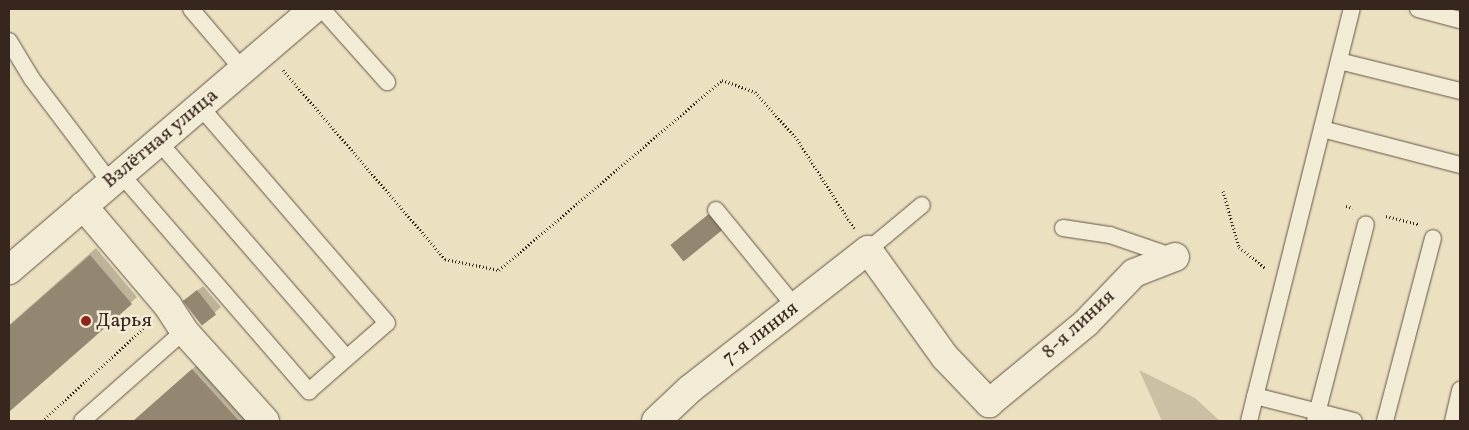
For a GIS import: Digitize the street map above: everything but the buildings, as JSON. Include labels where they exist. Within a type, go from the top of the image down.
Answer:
[{"type":"street","name":"Взлётная улица","points":[[9,270],[313,9]]},
{"type":"street","points":[[83,206],[168,306],[184,331],[265,421]]},
{"type":"street","name":"7-я линия","points":[[656,421],[690,389],[868,250]]},
{"type":"street","name":"8-я линия","points":[[868,250],[945,357],[989,403],[1086,323],[1134,273],[1175,257]]},
{"type":"lane","points":[[191,9],[243,70]]},
{"type":"lane","points":[[322,9],[386,82]]},
{"type":"lane","points":[[1249,421],[1352,9]]},
{"type":"lane","points":[[1418,9],[1460,20]]},
{"type":"lane","points":[[9,41],[32,79],[115,178],[308,391],[387,323],[200,106]]},
{"type":"lane","points":[[1339,61],[1460,92]]},
{"type":"lane","points":[[1322,129],[1460,165]]},
{"type":"lane","points":[[158,141],[346,357]]},
{"type":"lane","points":[[868,250],[922,205]]},
{"type":"lane","points":[[716,210],[795,307]]},
{"type":"lane","points":[[1316,416],[1366,224]]},
{"type":"lane","points":[[1063,228],[1110,236],[1175,257]]},
{"type":"lane","points":[[1385,421],[1433,238]]},
{"type":"lane","points":[[82,421],[184,331]]},
{"type":"lane","points":[[1453,421],[1460,390]]},
{"type":"lane","points":[[1255,396],[1316,416],[1354,421]]},
{"type":"path","points":[[266,50],[445,259],[499,270],[722,80],[755,92],[797,139],[868,250]]},
{"type":"path","points":[[1223,191],[1238,247],[1284,279]]},
{"type":"path","points":[[1346,206],[1355,208]]},
{"type":"path","points":[[1384,215],[1422,225]]},
{"type":"path","points":[[42,421],[168,306]]},
{"type":"shaded area","points":[[1139,370],[1195,398],[1220,421],[1162,421]]},
{"type":"place","name":"Дарья","points":[[86,321]]}]
